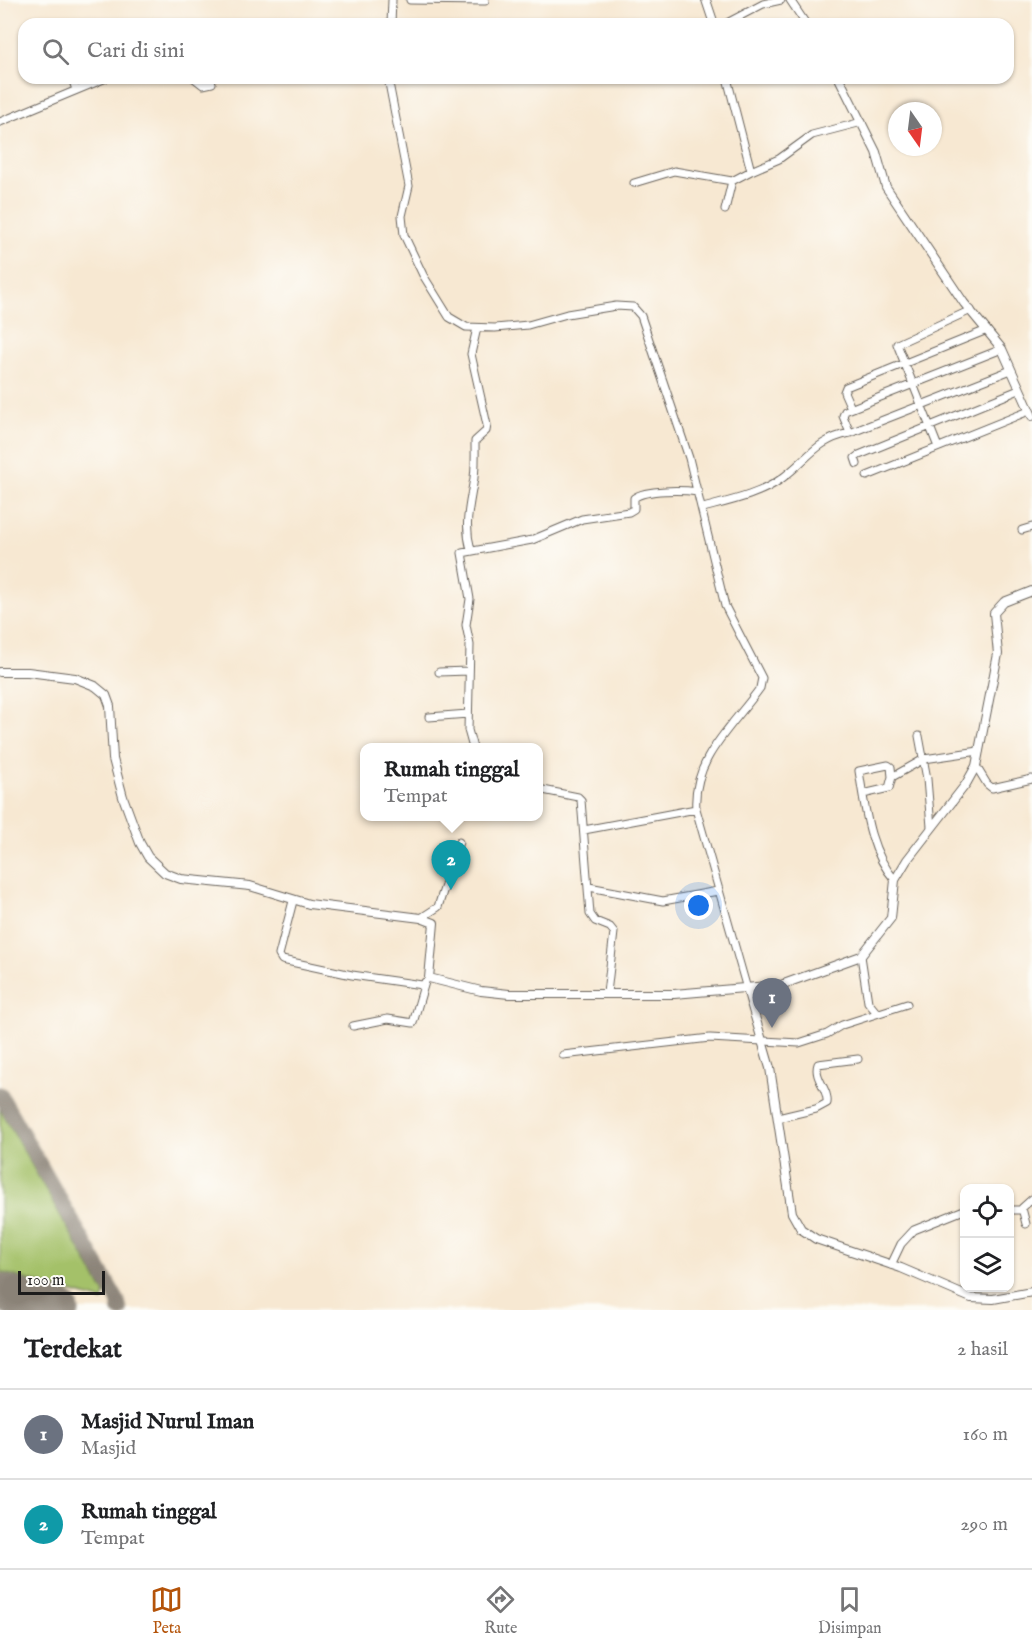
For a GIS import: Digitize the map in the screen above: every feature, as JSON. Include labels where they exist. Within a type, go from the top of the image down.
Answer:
[{"type":"street","points":[[410,0],[484,1]]},
{"type":"street","points":[[706,0],[712,18]]},
{"type":"street","points":[[736,18],[763,4],[781,0]]},
{"type":"street","points":[[790,0],[802,18]]},
{"type":"street","points":[[392,2],[392,18]]},
{"type":"street","points":[[74,84],[76,90]]},
{"type":"street","points":[[0,122],[91,84]]},
{"type":"street","points":[[389,84],[409,186],[402,216],[404,235],[423,275],[445,312],[459,324],[477,328],[528,325],[602,308],[633,307],[646,324],[662,382],[699,492],[725,606],[762,682],[704,763],[695,789],[696,809],[718,891],[764,1042],[778,1118],[789,1201],[796,1223],[808,1235],[822,1242],[891,1265],[978,1300],[1032,1292]]},
{"type":"street","points":[[728,84],[751,171]]},
{"type":"street","points":[[842,84],[878,158],[886,187],[916,235],[970,310],[1002,349],[1030,414],[938,447],[867,476]]},
{"type":"street","points":[[634,183],[674,171],[732,182],[779,159],[812,135],[862,122]]},
{"type":"street","points":[[725,210],[732,182]]},
{"type":"street","points":[[938,447],[898,343],[970,310]]},
{"type":"street","points":[[471,550],[466,522],[474,477],[475,441],[485,432],[487,425],[471,354],[477,328]]},
{"type":"street","points":[[851,408],[844,387],[987,330]]},
{"type":"street","points":[[850,434],[843,415],[851,408],[1002,349]]},
{"type":"street","points":[[703,508],[750,495],[773,484],[818,444],[835,436],[850,434],[1011,370]]},
{"type":"street","points":[[857,464],[856,456],[1019,390]]},
{"type":"street","points":[[471,743],[468,735],[470,641],[465,622],[470,598],[460,557],[463,552],[532,540],[576,521],[629,512],[634,509],[634,498],[640,494],[669,491],[699,492]]},
{"type":"street","points":[[1022,530],[1032,527]]},
{"type":"street","points":[[293,900],[279,955],[282,960],[352,975],[426,981],[495,994],[674,994],[782,985],[861,956],[891,918],[895,879],[931,827],[966,784],[976,766],[998,654],[994,613],[1004,602],[1032,591]]},
{"type":"street","points":[[439,672],[468,671]]},
{"type":"street","points":[[0,672],[28,672],[75,678],[95,686],[106,694],[110,706],[113,759],[123,797],[140,843],[159,869],[176,878],[250,886],[293,900],[421,918],[434,923]]},
{"type":"street","points":[[429,717],[468,714]]},
{"type":"street","points":[[919,736],[924,759],[931,827]]},
{"type":"street","points":[[892,777],[924,759],[979,751]]},
{"type":"street","points":[[863,794],[891,787],[890,766],[860,769],[863,794],[872,834],[881,861],[895,879]]},
{"type":"street","points":[[976,766],[992,788],[1032,779]]},
{"type":"street","points":[[543,790],[579,798],[592,918],[610,927],[614,933],[607,993]]},
{"type":"street","points":[[584,830],[696,809]]},
{"type":"street","points":[[353,1026],[388,1019],[413,1023],[426,981],[434,923],[459,842]]},
{"type":"street","points":[[589,887],[663,901],[718,891]]},
{"type":"street","points":[[421,918],[438,908]]},
{"type":"street","points":[[861,956],[868,1002],[877,1012]]},
{"type":"street","points":[[563,1055],[710,1038],[789,1044],[812,1040],[842,1025],[907,1004]]},
{"type":"street","points":[[778,1118],[816,1109],[827,1103],[827,1095],[817,1074],[818,1064],[858,1059]]},
{"type":"street","points":[[1014,1210],[1021,1210],[1032,1199]]},
{"type":"street","points":[[1021,1210],[1026,1224]]},
{"type":"street","points":[[891,1265],[901,1244],[914,1230],[960,1212]]},
{"type":"green space","points":[[0,1109],[105,1294],[103,1301],[0,1272]]},
{"type":"taxiway","points":[[0,1094],[118,1301],[120,1310]]},
{"type":"taxiway","points":[[0,1295],[15,1297]]},
{"type":"runway","points":[[0,1293],[60,1310]]},
{"type":"place","name":"Rumah tinggal","points":[[451,890]]},
{"type":"place","name":"Masjid Nurul Iman","points":[[772,1028]]}]
